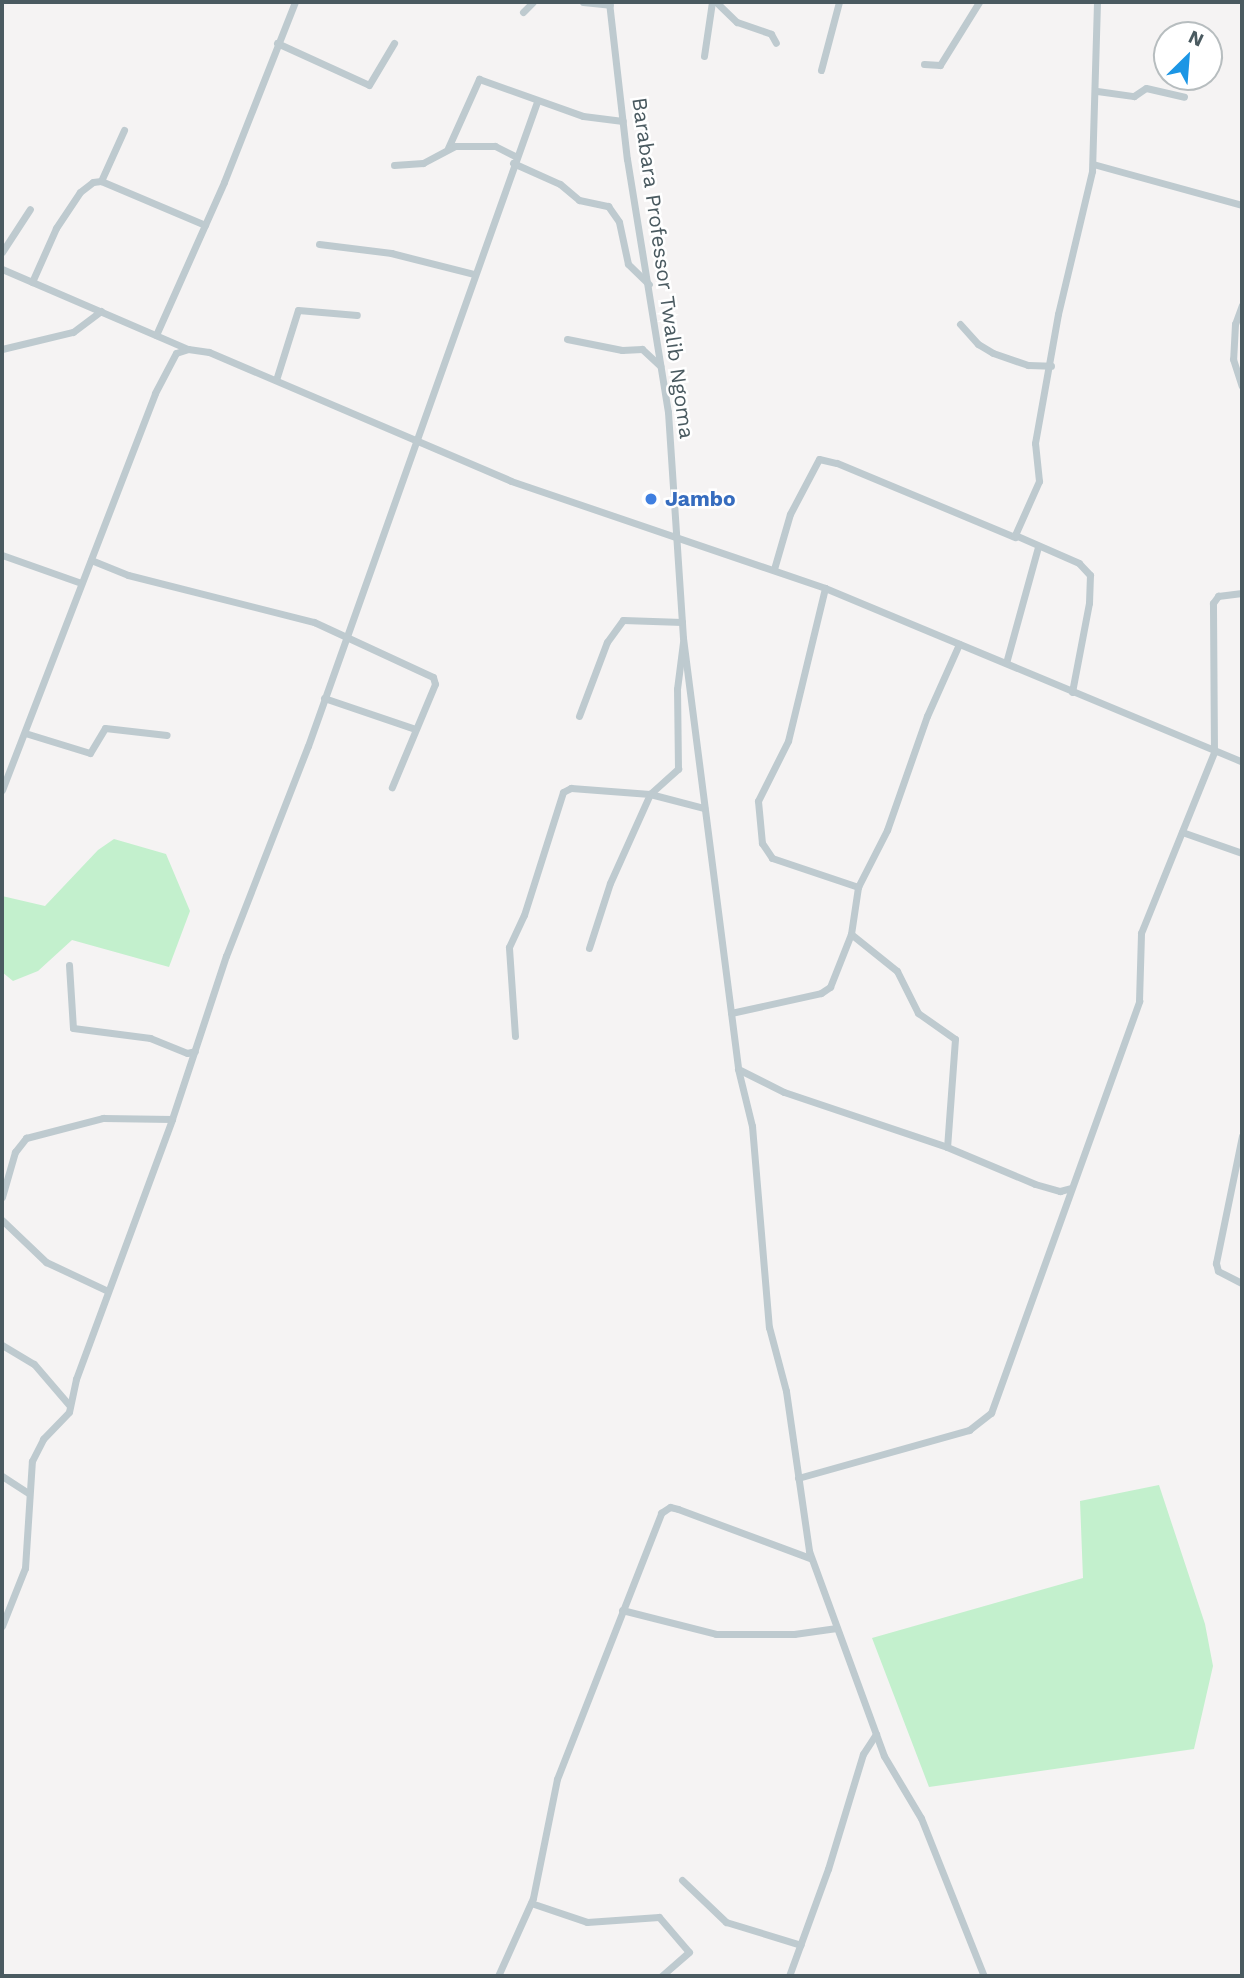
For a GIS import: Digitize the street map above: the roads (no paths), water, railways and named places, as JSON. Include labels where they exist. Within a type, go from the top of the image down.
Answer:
[{"type":"street","points":[[156,335],[205,225],[295,2]]},
{"type":"street","points":[[523,12],[533,2]]},
{"type":"street","points":[[583,2],[609,3]]},
{"type":"street","points":[[714,2],[737,22],[771,34],[776,43]]},
{"type":"street","points":[[704,56],[714,2]]},
{"type":"street","points":[[821,70],[839,2]]},
{"type":"street","points":[[924,64],[940,65],[979,2]]},
{"type":"street","points":[[1016,537],[1039,481],[1035,443],[1051,366],[1058,314],[1093,164],[1097,91],[1097,2]]},
{"type":"street","name":"Barabara Professor Twalib Ngoma","points":[[609,3],[623,121],[662,369],[683,638]]},
{"type":"street","points":[[277,43],[369,85],[394,43]]},
{"type":"street","points":[[448,148],[477,80],[583,116],[623,121]]},
{"type":"street","points":[[1097,91],[1134,96],[1146,88],[1184,97]]},
{"type":"street","points":[[2,1624],[25,1569],[28,1493],[36,1451],[64,1420],[70,1406],[108,1292],[324,698],[514,159],[537,102]]},
{"type":"street","points":[[32,282],[56,228],[80,192],[101,181],[124,130]]},
{"type":"street","points":[[394,165],[423,163],[448,148],[492,145],[560,184],[579,201],[608,206],[619,222],[628,264],[649,284]]},
{"type":"street","points":[[1093,164],[1242,205]]},
{"type":"street","points":[[101,181],[205,225]]},
{"type":"street","points":[[2,252],[30,209]]},
{"type":"street","points":[[319,244],[391,253],[474,274]]},
{"type":"street","points":[[2,270],[188,349],[209,352],[416,441],[676,541],[774,569],[825,588],[1242,762]]},
{"type":"street","points":[[1242,305],[1236,324],[1233,359],[1242,386]]},
{"type":"street","points":[[276,380],[298,310],[357,315]]},
{"type":"street","points":[[2,349],[73,332],[101,312]]},
{"type":"street","points":[[960,324],[978,344],[993,353],[1028,365],[1051,366]]},
{"type":"street","points":[[567,339],[622,350],[642,349],[662,369]]},
{"type":"street","points":[[2,790],[165,370],[176,353],[188,349]]},
{"type":"street","points":[[774,569],[790,514],[819,459],[837,463],[1079,563],[1090,575],[1089,603],[1072,692]]},
{"type":"street","points":[[1006,663],[1038,547]]},
{"type":"street","points":[[2,555],[81,583]]},
{"type":"street","points":[[91,560],[128,575],[279,611],[345,636],[433,677],[435,684],[392,787]]},
{"type":"street","points":[[825,588],[788,741],[758,800],[762,843],[772,858],[858,887]]},
{"type":"street","points":[[797,1478],[969,1430],[986,1420],[1139,1001],[1141,933],[1214,752],[1217,689],[1212,610],[1218,596],[1242,593]]},
{"type":"street","points":[[579,716],[607,642],[623,621],[682,622]]},
{"type":"street","points":[[589,948],[610,883],[650,794],[678,769],[677,689],[683,638]]},
{"type":"street","points":[[683,638],[738,1069],[752,1126],[769,1327],[786,1391],[810,1558],[868,1702],[876,1734],[921,1818],[984,1976]]},
{"type":"street","points":[[731,1013],[825,991],[851,934],[858,887],[887,830],[927,716],[959,644]]},
{"type":"street","points":[[324,698],[415,729]]},
{"type":"street","points":[[25,733],[90,753],[105,728],[167,735]]},
{"type":"street","points":[[515,1036],[509,947],[524,915],[556,803],[571,788],[650,794],[704,808]]},
{"type":"street","points":[[1182,832],[1242,853]]},
{"type":"street","points":[[851,934],[897,971],[918,1013],[955,1039],[947,1147]]},
{"type":"street","points":[[69,965],[73,1028],[150,1038],[184,1052],[195,1051]]},
{"type":"street","points":[[738,1069],[784,1092],[947,1147],[1052,1189],[1071,1188]]},
{"type":"street","points":[[2,1197],[15,1152],[26,1138],[103,1118],[172,1119]]},
{"type":"street","points":[[1242,1136],[1216,1263],[1218,1271],[1242,1283]]},
{"type":"street","points":[[2,1220],[46,1262],[108,1292]]},
{"type":"street","points":[[2,1345],[34,1364],[70,1406]]},
{"type":"street","points":[[2,1476],[28,1493]]},
{"type":"street","points":[[498,1976],[531,1903],[557,1779],[655,1526],[670,1507],[810,1558]]},
{"type":"street","points":[[622,1610],[716,1634],[794,1633],[837,1628]]},
{"type":"street","points":[[789,1976],[863,1755],[876,1734]]},
{"type":"street","points":[[682,1880],[726,1922],[800,1945]]},
{"type":"street","points":[[531,1903],[587,1922],[659,1917],[689,1952],[661,1976]]},
{"type":"place","name":"Jambo","points":[[651,499]]}]
